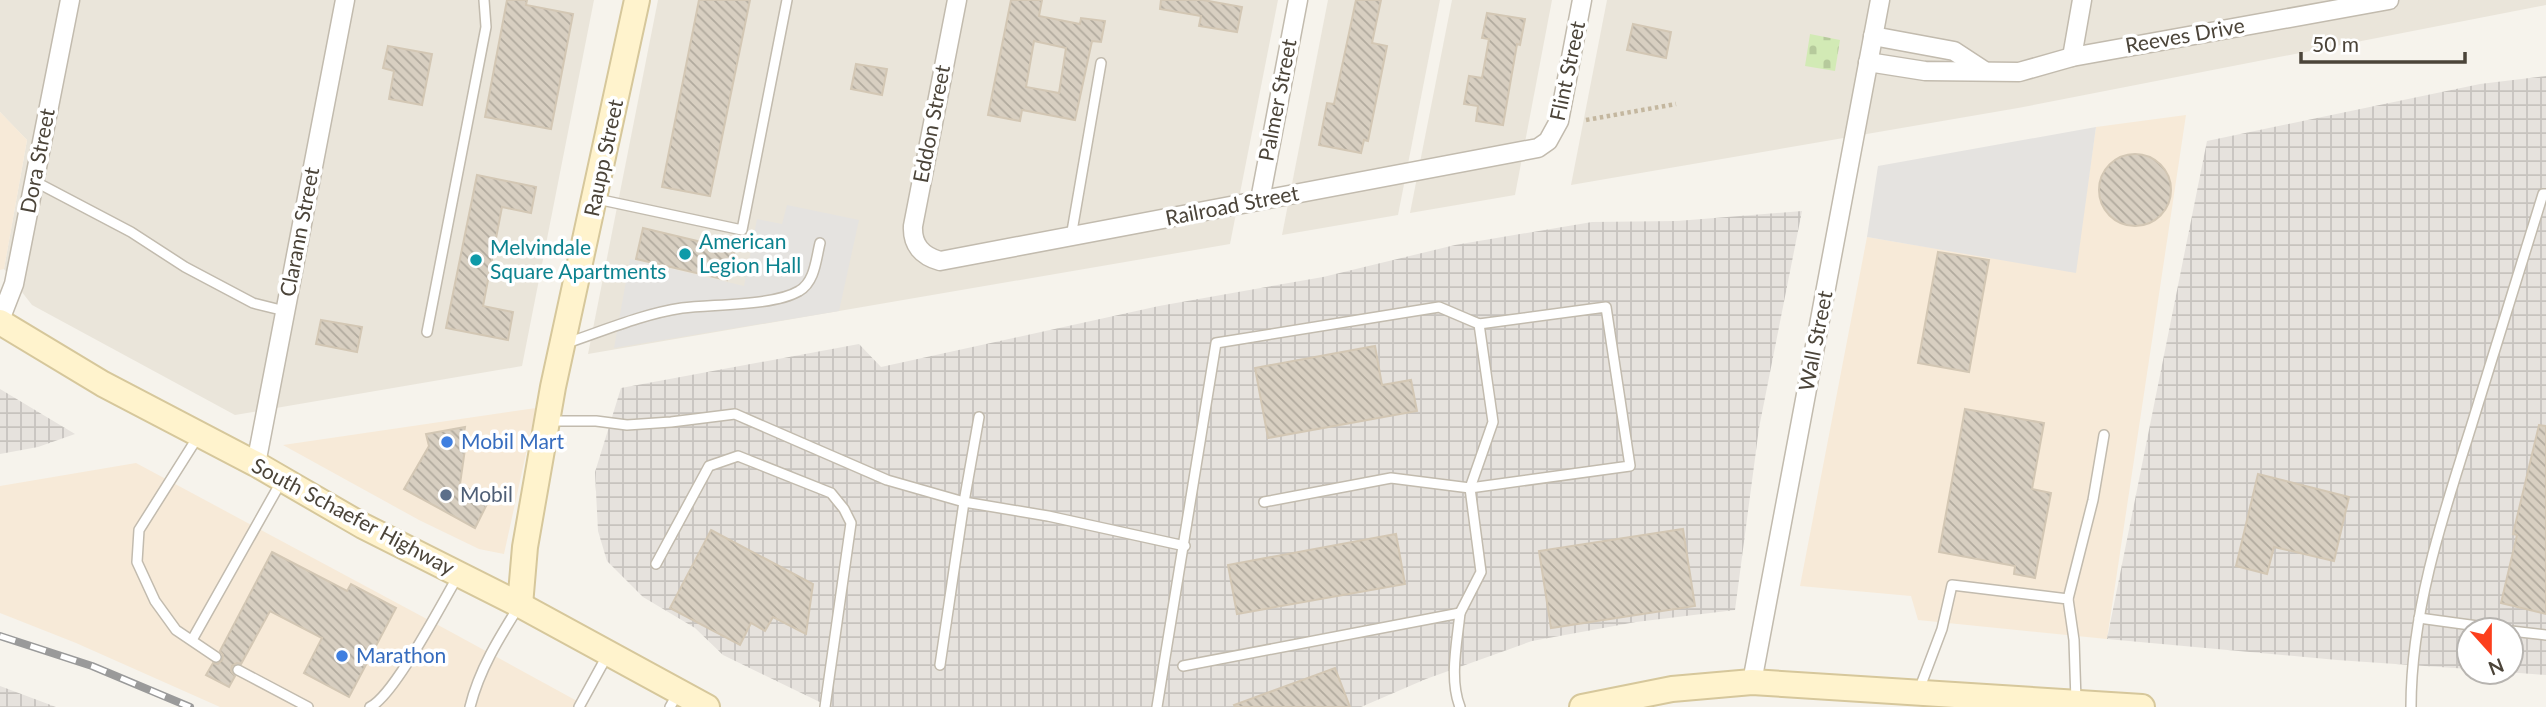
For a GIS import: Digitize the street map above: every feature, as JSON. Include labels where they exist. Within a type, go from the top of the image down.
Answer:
[{"type":"main road","name":"Raupp Street","points":[[520,605],[524,547],[548,421],[637,0]]},
{"type":"main road","name":"South Schaefer Highway","points":[[0,321],[103,384],[256,464],[363,526],[609,652],[675,699],[708,707]]},
{"type":"main road","points":[[1582,707],[1672,689],[1752,682],[2142,707]]},
{"type":"street","name":"Dora Street","points":[[0,321],[14,284],[70,0]]},
{"type":"street","name":"Clarann Street","points":[[256,464],[345,0]]},
{"type":"street","name":"Eddon Street","points":[[918,248],[912,235],[913,226],[957,0]]},
{"type":"street","name":"Palmer Street","points":[[1260,200],[1298,0]]},
{"type":"street","name":"Flint Street","points":[[1548,141],[1559,121],[1583,0]]},
{"type":"street","name":"Wall Street","points":[[1752,682],[1880,0]]},
{"type":"street","points":[[2072,57],[2082,0]]},
{"type":"street","name":"Reeves Drive","points":[[1868,62],[1925,71],[2019,72],[2072,57],[2389,0]]},
{"type":"street","name":"Reeves Drive","points":[[1873,36],[1954,51],[1983,70]]},
{"type":"street","name":"Railroad Street","points":[[918,248],[929,258],[940,261],[1528,151],[1548,141]]},
{"type":"lane","points":[[427,332],[486,27],[484,0]]},
{"type":"lane","points":[[595,199],[742,230],[787,0]]},
{"type":"lane","points":[[1071,237],[1101,63]]},
{"type":"lane","points":[[34,180],[131,232],[185,267],[253,303],[285,311]]},
{"type":"lane","points":[[2411,707],[2411,670],[2419,618],[2448,501],[2543,194],[2546,194]]},
{"type":"lane","points":[[563,345],[639,318],[680,309],[777,298],[799,291],[810,281],[820,243]]},
{"type":"lane","points":[[1157,707],[1216,343],[1439,307],[1479,324],[1606,307],[1630,466],[1470,488],[1391,478],[1264,502]]},
{"type":"lane","points":[[1460,707],[1456,696],[1455,672],[1460,614],[1481,572],[1470,488],[1493,422],[1479,324]]},
{"type":"lane","points":[[548,421],[596,421],[627,425],[735,414],[887,480],[964,502],[1048,516],[1185,546]]},
{"type":"lane","points":[[940,666],[979,417]]},
{"type":"lane","points":[[199,434],[139,530],[137,562],[155,601],[176,630],[216,657]]},
{"type":"lane","points":[[2077,703],[2074,640],[2068,599],[2093,500],[2104,435]]},
{"type":"lane","points":[[656,564],[709,466],[738,456],[831,493],[844,509],[850,523],[825,707]]},
{"type":"lane","points":[[192,640],[281,480]]},
{"type":"lane","points":[[370,707],[376,704],[399,676],[459,574]]},
{"type":"lane","points":[[1918,692],[1942,629],[1952,585],[2068,599]]},
{"type":"lane","points":[[470,707],[495,645],[520,605]]},
{"type":"lane","points":[[1183,666],[1460,614]]},
{"type":"lane","points":[[2419,618],[2455,623]]},
{"type":"lane","points":[[2525,632],[2546,635]]},
{"type":"lane","points":[[579,707],[609,652]]},
{"type":"lane","points":[[238,670],[308,707]]},
{"type":"path","points":[[1586,120],[1676,104]]},
{"type":"shaded area","points":[[0,0],[594,0],[522,366],[235,415],[32,305],[4,269],[27,140],[0,112]]},
{"type":"shaded area","points":[[658,0],[1278,0],[1230,244],[588,354]]},
{"type":"shaded area","points":[[1328,0],[1440,0],[1398,215],[1282,235]]},
{"type":"shaded area","points":[[1452,0],[1552,0],[1515,195],[1410,213]]},
{"type":"shaded area","points":[[1607,0],[2546,0],[2546,5],[2018,108],[1571,185]]},
{"type":"shaded area","points":[[2546,76],[2546,675],[2525,673],[2525,616],[2455,616],[2455,668],[2107,639],[2207,141],[2480,84]]},
{"type":"shaded area","points":[[0,112],[27,140],[4,269],[0,270]]},
{"type":"shaded area","points":[[2186,115],[2107,639],[1918,620],[1911,596],[1800,586],[1867,237],[2075,272],[2096,127]]},
{"type":"shaded area","points":[[2096,127],[2076,273],[1867,237],[1878,166]]},
{"type":"shaded area","points":[[787,205],[859,220],[839,311],[614,348],[630,259],[744,286],[757,219],[782,224]]},
{"type":"shaded area","points":[[1802,211],[1759,428],[1735,610],[1636,622],[1532,641],[1426,679],[1361,707],[830,707],[723,655],[695,628],[643,597],[607,561],[598,531],[595,472],[621,388],[859,344],[881,367],[1159,306],[1323,277],[1455,245],[1592,222],[1677,221]]},
{"type":"shaded area","points":[[0,389],[75,434],[38,447],[0,454]]},
{"type":"shaded area","points":[[536,408],[504,554],[479,549],[419,520],[283,445]]},
{"type":"shaded area","points":[[136,463],[588,707],[220,707],[76,643],[0,613],[0,486]]},
{"type":"shaded area","points":[[0,686],[56,707],[0,707]]},
{"type":"green space","points":[[1810,34],[1840,40],[1835,71],[1805,66]]},
{"type":"building","points":[[507,0],[527,0],[526,5],[573,14],[551,129],[485,117]]},
{"type":"building","points":[[699,0],[750,0],[710,196],[662,187]]},
{"type":"building","points":[[1011,0],[1042,0],[1039,16],[1080,24],[1081,18],[1105,21],[1101,42],[1092,41],[1075,120],[1022,110],[1020,121],[988,115]],"holes":[[[1034,41],[1066,48],[1059,93],[1026,87]]]},
{"type":"building","points":[[1161,0],[1203,0],[1242,7],[1237,32],[1199,26],[1201,16],[1160,9]]},
{"type":"building","points":[[1356,0],[1381,0],[1372,43],[1387,46],[1368,141],[1364,140],[1361,153],[1319,145],[1327,103],[1334,104]]},
{"type":"building","points":[[1487,13],[1525,19],[1520,45],[1517,44],[1503,125],[1476,121],[1478,106],[1464,104],[1469,76],[1482,78],[1489,39],[1482,38]]},
{"type":"building","points":[[1633,24],[1671,32],[1666,58],[1627,50]]},
{"type":"building","points":[[388,46],[432,54],[422,105],[389,99],[394,71],[383,68]]},
{"type":"building","points":[[856,64],[887,69],[882,95],[851,89]]},
{"type":"building","points":[[2142,154],[2161,164],[2169,176],[2169,204],[2161,216],[2149,224],[2128,226],[2109,216],[2101,204],[2099,183],[2109,164],[2121,156]]},
{"type":"building","name":"Melvindale Square Apartments","points":[[477,175],[536,187],[531,213],[502,207],[483,306],[513,312],[508,340],[446,328]]},
{"type":"building","name":"American Legion Hall","points":[[643,228],[735,250],[727,280],[636,259]]},
{"type":"building","points":[[1938,252],[1989,260],[1969,372],[1918,363]]},
{"type":"building","points":[[321,320],[362,327],[357,352],[316,344]]},
{"type":"building","points":[[1375,346],[1382,385],[1411,380],[1417,411],[1268,438],[1255,368]]},
{"type":"building","points":[[1965,409],[2044,423],[2032,489],[2051,493],[2035,578],[2014,574],[2015,566],[1939,552]]},
{"type":"building","points":[[2539,425],[2546,426],[2546,614],[2501,603],[2517,535],[2513,534]]},
{"type":"building","points":[[465,427],[464,433],[467,435],[460,484],[489,500],[475,528],[404,489],[429,446],[426,434]]},
{"type":"building","points":[[2258,474],[2349,497],[2334,561],[2274,547],[2267,574],[2236,566]]},
{"type":"building","points":[[1683,529],[1695,606],[1551,628],[1539,551]]},
{"type":"building","points":[[711,530],[813,584],[806,634],[773,617],[765,631],[751,623],[740,645],[670,608]]},
{"type":"building","points":[[1396,534],[1405,584],[1237,614],[1228,565]]},
{"type":"building","points":[[272,552],[347,591],[351,584],[396,608],[349,697],[304,673],[322,638],[270,611],[241,664],[232,666],[231,671],[235,676],[229,687],[206,675],[213,663],[218,664],[222,660],[220,651]]},
{"type":"building","points":[[1335,668],[1350,707],[1234,705]]},
{"type":"railway","points":[[0,636],[92,666],[190,707]]},
{"type":"place","name":"American Legion Hall","points":[[685,254]]},
{"type":"place","name":"Melvindale Square Apartments","points":[[476,260]]},
{"type":"place","name":"Mobil Mart","points":[[447,442]]},
{"type":"place","name":"Mobil","points":[[446,495]]},
{"type":"place","name":"Marathon","points":[[342,656]]}]
